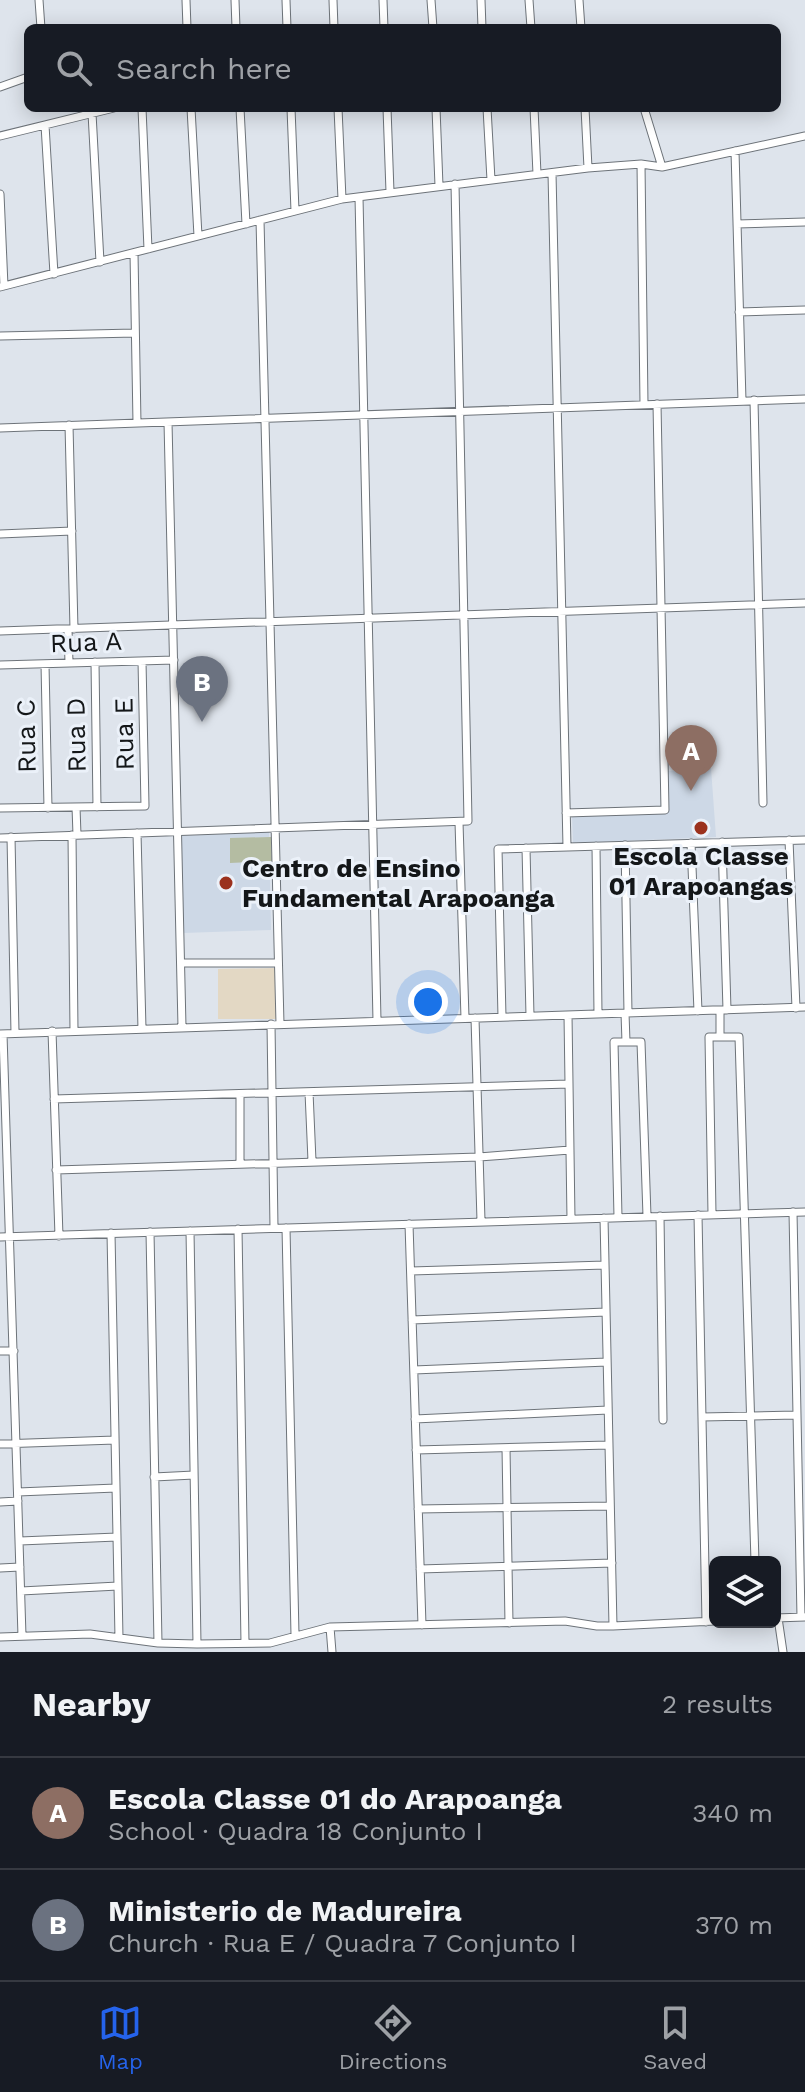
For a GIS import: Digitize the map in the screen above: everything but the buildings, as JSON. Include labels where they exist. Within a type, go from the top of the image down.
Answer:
[{"type":"street","points":[[39,0],[41,24]]},
{"type":"street","points":[[186,0],[187,24]]},
{"type":"street","points":[[235,0],[236,24]]},
{"type":"street","points":[[286,0],[287,24]]},
{"type":"street","points":[[333,0],[334,24]]},
{"type":"street","points":[[383,0],[384,24]]},
{"type":"street","points":[[431,0],[433,24]]},
{"type":"street","points":[[481,0],[482,24]]},
{"type":"street","points":[[529,0],[531,24]]},
{"type":"street","points":[[579,0],[581,24]]},
{"type":"street","points":[[0,87],[24,78]]},
{"type":"street","points":[[0,136],[96,112]]},
{"type":"street","points":[[142,112],[148,249]]},
{"type":"street","points":[[191,112],[198,236]]},
{"type":"street","points":[[240,112],[246,224]]},
{"type":"street","points":[[291,112],[295,211]]},
{"type":"street","points":[[338,112],[342,199]]},
{"type":"street","points":[[387,112],[390,192]]},
{"type":"street","points":[[436,112],[439,186]]},
{"type":"street","points":[[487,112],[491,180]]},
{"type":"street","points":[[534,112],[537,174]]},
{"type":"street","points":[[585,112],[588,168]]},
{"type":"street","points":[[645,112],[662,167]]},
{"type":"street","points":[[92,113],[100,262]]},
{"type":"street","points":[[45,125],[54,274]]},
{"type":"street","points":[[0,194],[2,287],[342,199],[588,168],[641,164],[662,167],[805,136]]},
{"type":"street","points":[[735,151],[742,401]]},
{"type":"street","points":[[641,164],[644,404]]},
{"type":"street","points":[[552,173],[567,847]]},
{"type":"street","points":[[455,184],[464,615],[465,1018]]},
{"type":"street","points":[[359,197],[377,1021]]},
{"type":"street","points":[[260,220],[278,963],[272,1093],[274,1228]]},
{"type":"street","points":[[737,224],[805,222]]},
{"type":"street","points":[[134,253],[137,423]]},
{"type":"street","points":[[739,312],[805,310]]},
{"type":"street","points":[[0,336],[135,333]]},
{"type":"street","points":[[0,428],[805,399]]},
{"type":"street","points":[[754,400],[763,803]]},
{"type":"street","points":[[566,813],[665,810],[657,404]]},
{"type":"street","points":[[168,422],[182,1027]]},
{"type":"street","points":[[69,425],[72,531],[69,663]]},
{"type":"street","points":[[0,534],[72,531]]},
{"type":"street","points":[[0,631],[805,603]]},
{"type":"street","name":"Rua A","points":[[0,665],[174,660]]},
{"type":"street","name":"Rua E","points":[[97,807],[145,806],[142,661]]},
{"type":"street","name":"Rua D","points":[[95,662],[97,807]]},
{"type":"street","name":"Rua C","points":[[45,664],[48,808]]},
{"type":"street","points":[[74,1031],[76,807]]},
{"type":"street","points":[[0,808],[97,807]]},
{"type":"street","points":[[0,838],[464,822]]},
{"type":"street","points":[[137,833],[142,1029]]},
{"type":"street","points":[[11,837],[15,1033]]},
{"type":"street","points":[[789,840],[796,1008]]},
{"type":"street","points":[[502,1017],[498,849],[805,840]]},
{"type":"street","points":[[720,1037],[724,1010],[722,842]]},
{"type":"street","points":[[691,843],[698,1011]]},
{"type":"street","points":[[625,845],[626,1042]]},
{"type":"street","points":[[596,846],[598,1014]]},
{"type":"street","points":[[526,848],[530,1016]]},
{"type":"street","points":[[181,963],[278,963]]},
{"type":"street","points":[[22,1636],[11,1237],[1,1034],[805,1007]]},
{"type":"street","points":[[568,1015],[571,1219]]},
{"type":"street","points":[[475,1018],[481,1221]]},
{"type":"street","points":[[52,1031],[59,1236]]},
{"type":"street","points":[[712,1214],[709,1037],[739,1037],[755,1556]]},
{"type":"street","points":[[618,1217],[614,1042],[641,1042],[647,1216]]},
{"type":"street","points":[[54,1099],[569,1084]]},
{"type":"street","points":[[309,1092],[312,1161]]},
{"type":"street","points":[[240,1094],[240,1163]]},
{"type":"street","points":[[56,1170],[479,1157],[570,1150]]},
{"type":"street","points":[[781,1618],[803,1617],[793,1212]]},
{"type":"street","points":[[0,1237],[805,1212]]},
{"type":"street","points":[[698,1215],[706,1622]]},
{"type":"street","points":[[660,1216],[663,1420]]},
{"type":"street","points":[[604,1218],[613,1626]]},
{"type":"street","points":[[409,1224],[422,1625]]},
{"type":"street","points":[[286,1228],[295,1635]]},
{"type":"street","points":[[238,1229],[245,1643]]},
{"type":"street","points":[[190,1231],[197,1644]]},
{"type":"street","points":[[150,1232],[158,1643]]},
{"type":"street","points":[[111,1233],[119,1638]]},
{"type":"street","points":[[793,1245],[805,1244]]},
{"type":"street","points":[[411,1271],[605,1265]]},
{"type":"street","points":[[0,1293],[12,1292]]},
{"type":"street","points":[[794,1301],[805,1301]]},
{"type":"street","points":[[412,1320],[606,1312]]},
{"type":"street","points":[[0,1351],[14,1351]]},
{"type":"street","points":[[795,1355],[805,1354]]},
{"type":"street","points":[[414,1370],[607,1362]]},
{"type":"street","points":[[415,1419],[608,1410]]},
{"type":"street","points":[[702,1417],[750,1417],[799,1411]]},
{"type":"street","points":[[0,1444],[115,1440]]},
{"type":"street","points":[[416,1450],[609,1445]]},
{"type":"street","points":[[506,1448],[509,1623]]},
{"type":"street","points":[[154,1477],[194,1475]]},
{"type":"street","points":[[0,1502],[18,1496],[116,1488]]},
{"type":"street","points":[[418,1509],[610,1506]]},
{"type":"street","points":[[20,1541],[117,1537]]},
{"type":"street","points":[[420,1569],[612,1563]]},
{"type":"street","points":[[0,1568],[20,1567]]},
{"type":"street","points":[[21,1591],[118,1586]]},
{"type":"street","points":[[0,1637],[90,1634],[158,1643],[270,1643],[330,1627],[565,1621],[613,1626],[709,1622]]},
{"type":"street","points":[[330,1627],[332,1652]]},
{"type":"street","points":[[778,1628],[783,1652]]},
{"type":"street","points":[[134,1652],[135,1640]]},
{"type":"shaded area","points":[[711,768],[716,837],[573,843],[572,815],[669,811],[668,771]]},
{"type":"shaded area","name":"Centro de Ensino Fundamental Arapoanga","points":[[269,832],[271,930],[183,933],[180,836]]},
{"type":"shaded area","points":[[276,968],[277,1019],[218,1019],[218,969]]},
{"type":"green space","points":[[271,837],[272,861],[230,863],[230,838]]},
{"type":"place","name":"Ministerio de Madureira","points":[[202,722]]},
{"type":"place","name":"Escola Classe 01 do Arapoanga","points":[[691,791]]},
{"type":"place","name":"Escola Classe 01 Arapoangas","points":[[701,828]]},
{"type":"place","name":"Centro de Ensino Fundamental Arapoanga","points":[[226,883]]}]
